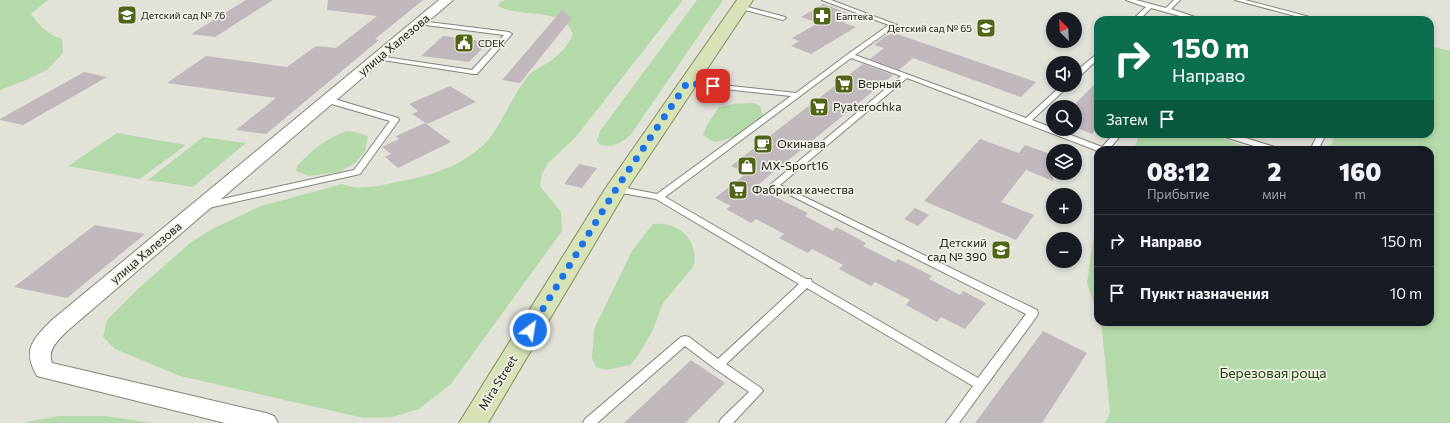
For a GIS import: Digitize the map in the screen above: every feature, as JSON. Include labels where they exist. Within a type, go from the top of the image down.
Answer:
[{"type":"main road","name":"Mira Street","points":[[473,423],[616,189],[742,3]]},
{"type":"street","name":"улица Халезова","points":[[266,423],[44,370],[39,359],[42,345],[59,326],[446,0]]},
{"type":"lane","points":[[1129,0],[1187,16]]},
{"type":"lane","points":[[1167,10],[1177,0]]},
{"type":"lane","points":[[1238,0],[1290,16]]},
{"type":"lane","points":[[659,197],[850,55],[894,25],[831,1]]},
{"type":"lane","points":[[742,3],[783,18]]},
{"type":"lane","points":[[1140,16],[1150,6]]},
{"type":"lane","points":[[378,58],[474,72],[509,34],[420,23]]},
{"type":"lane","points":[[850,55],[1094,147]]},
{"type":"lane","points":[[1082,70],[1094,59]]},
{"type":"lane","points":[[906,75],[774,185],[1033,312],[952,423]]},
{"type":"lane","points":[[687,83],[798,95]]},
{"type":"lane","points":[[1027,121],[1058,92]]},
{"type":"lane","points":[[201,207],[357,172],[395,120],[328,100]]},
{"type":"lane","points":[[1107,146],[1114,138]]},
{"type":"lane","points":[[1238,138],[1262,146]]},
{"type":"lane","points":[[616,189],[659,197],[807,282],[980,385]]},
{"type":"lane","points":[[718,365],[807,282]]},
{"type":"lane","points":[[589,423],[685,340],[718,365],[757,391],[725,423]]},
{"type":"green space","points":[[0,0],[48,0],[31,14],[44,29],[52,35],[62,39],[63,53],[47,70],[0,90]]},
{"type":"green space","points":[[505,0],[683,0],[575,138],[548,163],[542,174],[540,186],[561,212],[562,231],[451,384],[419,409],[392,417],[364,418],[180,376],[115,349],[103,337],[107,320],[139,288],[190,243],[212,229],[261,206],[342,184],[355,187],[369,187],[436,172],[461,161],[483,145],[492,135],[529,75],[557,56],[564,49],[573,35],[568,25],[560,19],[552,16],[515,11],[498,6],[499,3]]},
{"type":"green space","points":[[697,0],[723,0],[632,133],[618,144],[609,146],[600,145],[597,141],[600,131]]},
{"type":"green space","name":"Березовая роща","points":[[1434,47],[1450,51],[1450,423],[1105,423],[1110,413],[1101,326],[1434,326],[1434,146],[1330,146],[1334,138],[1434,138]]},
{"type":"green space","points":[[754,103],[760,106],[763,116],[753,126],[741,134],[714,142],[703,135],[707,125],[719,107]]},
{"type":"green space","points":[[347,131],[368,136],[365,151],[355,163],[339,172],[309,176],[296,171],[297,166],[319,146],[332,137]]},
{"type":"green space","points":[[117,133],[186,145],[140,179],[68,166]]},
{"type":"green space","points":[[203,137],[246,143],[193,187],[148,180]]},
{"type":"green space","points":[[1138,138],[1223,138],[1243,146],[1135,146]]},
{"type":"green space","points":[[653,224],[669,225],[682,231],[687,236],[693,247],[693,267],[663,303],[653,330],[637,357],[630,365],[607,370],[596,367],[592,358],[594,329],[632,251]]},
{"type":"green space","points":[[1094,238],[1094,304],[1087,283]]},
{"type":"green space","points":[[59,416],[105,416],[154,423],[22,423]]},
{"type":"building","points":[[246,0],[273,0],[215,37],[191,34]]},
{"type":"building","points":[[328,0],[423,0],[375,39],[379,40],[266,134],[236,130],[276,98],[167,83],[206,56],[287,67],[316,46],[336,48],[377,16],[327,10]]},
{"type":"building","points":[[823,4],[856,16],[844,23],[856,27],[811,54],[791,46],[799,41],[792,38],[818,23],[801,17]]},
{"type":"building","points":[[562,10],[572,18],[520,83],[502,80]]},
{"type":"building","points":[[891,32],[1036,82],[1021,97],[913,58],[899,70],[870,59],[884,48],[874,45]]},
{"type":"building","points":[[443,36],[489,42],[469,62],[421,56]]},
{"type":"building","points":[[863,64],[893,75],[759,184],[775,197],[808,213],[805,216],[833,231],[836,227],[866,243],[863,246],[895,262],[898,259],[932,276],[929,279],[960,295],[963,291],[986,303],[965,329],[941,317],[937,322],[906,305],[910,300],[875,282],[871,286],[839,269],[843,265],[812,249],[808,253],[779,238],[784,234],[756,219],[751,223],[726,209],[731,206],[715,198],[747,173],[731,166]]},
{"type":"building","points":[[84,72],[107,77],[23,125],[0,120],[0,119]]},
{"type":"building","points":[[1094,85],[1094,132],[1092,134],[1082,130],[1082,100],[1079,100]]},
{"type":"building","points":[[450,86],[476,102],[427,124],[412,114],[418,111],[409,104]]},
{"type":"building","points":[[425,123],[451,142],[398,168],[385,157],[391,154],[382,147],[399,139],[396,136]]},
{"type":"building","points":[[980,139],[1019,153],[1025,145],[1046,152],[1046,178],[1026,170],[1001,202],[1034,215],[1016,240],[924,201]]},
{"type":"building","points":[[579,164],[597,168],[582,188],[564,184]]},
{"type":"building","points":[[915,208],[929,215],[918,226],[904,219]]},
{"type":"building","points":[[95,225],[145,234],[67,298],[14,287]]},
{"type":"building","points":[[1043,331],[1087,353],[1042,423],[975,423]]},
{"type":"building","points":[[691,360],[725,383],[685,423],[624,423]]},
{"type":"place","name":"Детский сад № 76","points":[[127,15]]},
{"type":"place","name":"Еаптека","points":[[822,16]]},
{"type":"place","name":"Детский сад № 65","points":[[986,28]]},
{"type":"place","name":"CDEK","points":[[464,43]]},
{"type":"place","name":"Верный","points":[[844,84]]},
{"type":"place","name":"Pyaterochka","points":[[819,107]]},
{"type":"place","name":"Окинава","points":[[763,144]]},
{"type":"place","name":"MX-Sport16","points":[[747,166]]},
{"type":"place","name":"Фабрика качества","points":[[738,190]]},
{"type":"place","name":"Детский сад № 390","points":[[1001,250]]},
{"type":"route","points":[[530,330],[616,189],[687,83],[713,86]]}]
